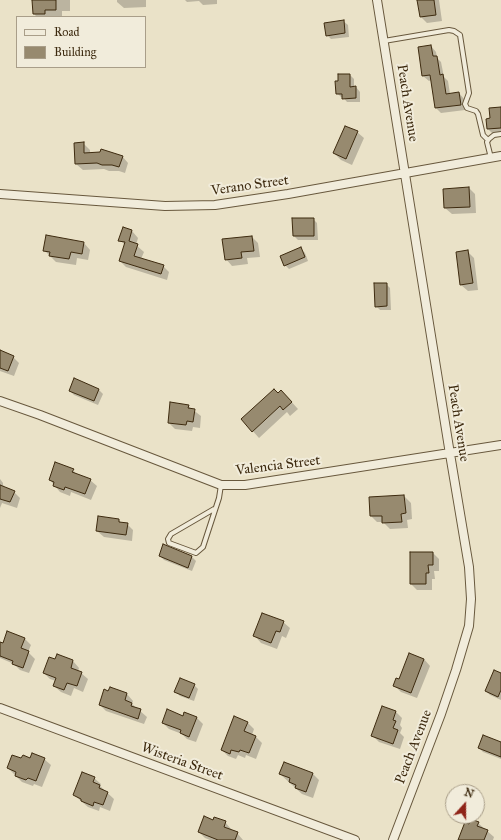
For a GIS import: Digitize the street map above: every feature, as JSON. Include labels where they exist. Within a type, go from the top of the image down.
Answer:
[{"type":"street","name":"Peach Avenue","points":[[377,0],[404,174],[469,567],[471,599],[469,626],[456,670],[441,714],[393,840]]},
{"type":"street","name":"Verano Street","points":[[0,194],[165,206],[215,205],[288,194],[501,156]]},
{"type":"street","name":"Valencia Street","points":[[0,401],[221,485],[245,485],[501,445]]},
{"type":"street","name":"Wisteria Street","points":[[0,708],[355,840]]},
{"type":"lane","points":[[384,41],[449,30],[460,35],[469,93],[465,104],[467,108],[476,111],[478,114],[483,135],[488,140],[487,142],[491,158]]},
{"type":"lane","points":[[488,140],[494,135],[501,134]]},
{"type":"lane","points":[[214,509],[171,534],[168,539],[169,543],[196,553],[203,547],[214,509],[219,498],[221,485]]},
{"type":"building","points":[[32,0],[56,0],[56,10],[45,10],[45,14],[33,14]]},
{"type":"building","points":[[417,0],[434,0],[436,15],[420,17]]},
{"type":"building","points":[[344,20],[345,33],[326,36],[324,23]]},
{"type":"building","points":[[431,45],[433,56],[437,56],[440,75],[443,74],[446,94],[459,92],[461,105],[435,108],[430,75],[422,76],[418,47]]},
{"type":"building","points":[[338,74],[350,74],[350,87],[356,86],[356,98],[342,99],[342,94],[336,94],[335,81],[338,81]]},
{"type":"building","points":[[501,107],[501,128],[487,129],[486,119],[490,118],[489,108]]},
{"type":"building","points":[[345,126],[358,131],[346,159],[333,153]]},
{"type":"building","points":[[84,142],[84,153],[100,152],[101,149],[123,156],[119,167],[97,163],[75,164],[74,143]]},
{"type":"building","points":[[469,187],[470,207],[444,208],[443,189]]},
{"type":"building","points":[[292,218],[314,218],[314,236],[293,236]]},
{"type":"building","points":[[123,227],[132,230],[129,241],[138,244],[134,256],[164,265],[161,274],[119,261],[125,242],[118,241]]},
{"type":"building","points":[[46,235],[84,242],[82,254],[71,252],[69,259],[49,256],[50,252],[43,251]]},
{"type":"building","points":[[252,236],[254,251],[241,252],[242,258],[225,260],[222,239]]},
{"type":"building","points":[[301,247],[305,257],[284,266],[280,256]]},
{"type":"building","points":[[468,250],[473,283],[460,285],[456,252]]},
{"type":"building","points":[[374,283],[387,283],[387,306],[375,307]]},
{"type":"building","points":[[0,350],[14,356],[8,371],[0,368]]},
{"type":"building","points":[[74,378],[99,389],[94,401],[69,391]]},
{"type":"building","points":[[274,389],[278,393],[281,390],[292,402],[283,410],[280,406],[252,432],[241,419]]},
{"type":"building","points":[[170,402],[189,405],[188,408],[195,409],[193,422],[187,421],[186,425],[168,423]]},
{"type":"building","points":[[55,462],[74,469],[72,472],[91,479],[85,494],[65,487],[64,490],[53,486],[54,482],[49,480]]},
{"type":"building","points":[[0,485],[15,491],[10,502],[0,499]]},
{"type":"building","points":[[404,495],[406,513],[401,514],[402,522],[382,523],[382,516],[370,516],[369,497]]},
{"type":"building","points":[[98,516],[119,519],[119,522],[128,523],[126,535],[96,531]]},
{"type":"building","points":[[163,544],[192,556],[188,568],[159,556]]},
{"type":"building","points":[[410,552],[433,552],[433,565],[428,565],[429,573],[426,573],[426,584],[410,584]]},
{"type":"building","points":[[262,613],[284,621],[280,632],[276,631],[271,643],[253,636]]},
{"type":"building","points":[[7,631],[25,638],[21,648],[29,651],[23,668],[12,664],[13,661],[0,656],[0,642],[3,643]]},
{"type":"building","points":[[409,653],[424,659],[411,693],[393,686],[396,678],[399,679]]},
{"type":"building","points":[[57,654],[73,660],[71,668],[82,672],[77,686],[67,683],[64,690],[53,686],[56,678],[43,673],[49,657],[55,659]]},
{"type":"building","points":[[494,670],[501,673],[501,690],[498,697],[485,691]]},
{"type":"building","points":[[180,678],[195,684],[189,698],[174,692]]},
{"type":"building","points":[[110,687],[127,693],[125,700],[132,703],[131,706],[141,709],[138,719],[99,705],[104,689],[108,691]]},
{"type":"building","points":[[382,706],[396,711],[393,720],[396,721],[393,728],[398,730],[393,744],[371,736]]},
{"type":"building","points":[[167,709],[183,716],[184,712],[197,717],[189,737],[180,733],[181,730],[162,723]]},
{"type":"building","points":[[234,716],[248,722],[244,731],[256,736],[249,753],[240,750],[239,752],[231,750],[230,754],[221,750]]},
{"type":"building","points":[[483,735],[501,742],[501,757],[478,748]]},
{"type":"building","points":[[32,753],[45,758],[36,781],[28,778],[26,780],[15,776],[16,772],[7,768],[12,755],[21,758],[23,755],[30,758]]},
{"type":"building","points":[[284,762],[313,773],[306,792],[295,788],[296,785],[289,782],[290,778],[279,774]]},
{"type":"building","points":[[82,772],[95,777],[93,782],[100,785],[99,788],[108,792],[103,805],[94,802],[93,806],[81,801],[81,799],[73,795]]},
{"type":"building","points":[[204,816],[213,820],[214,817],[226,821],[224,827],[238,832],[235,840],[218,840],[198,832]]},
{"type":"building","points":[[464,824],[478,824],[477,826],[488,830],[484,840],[458,840]]}]
